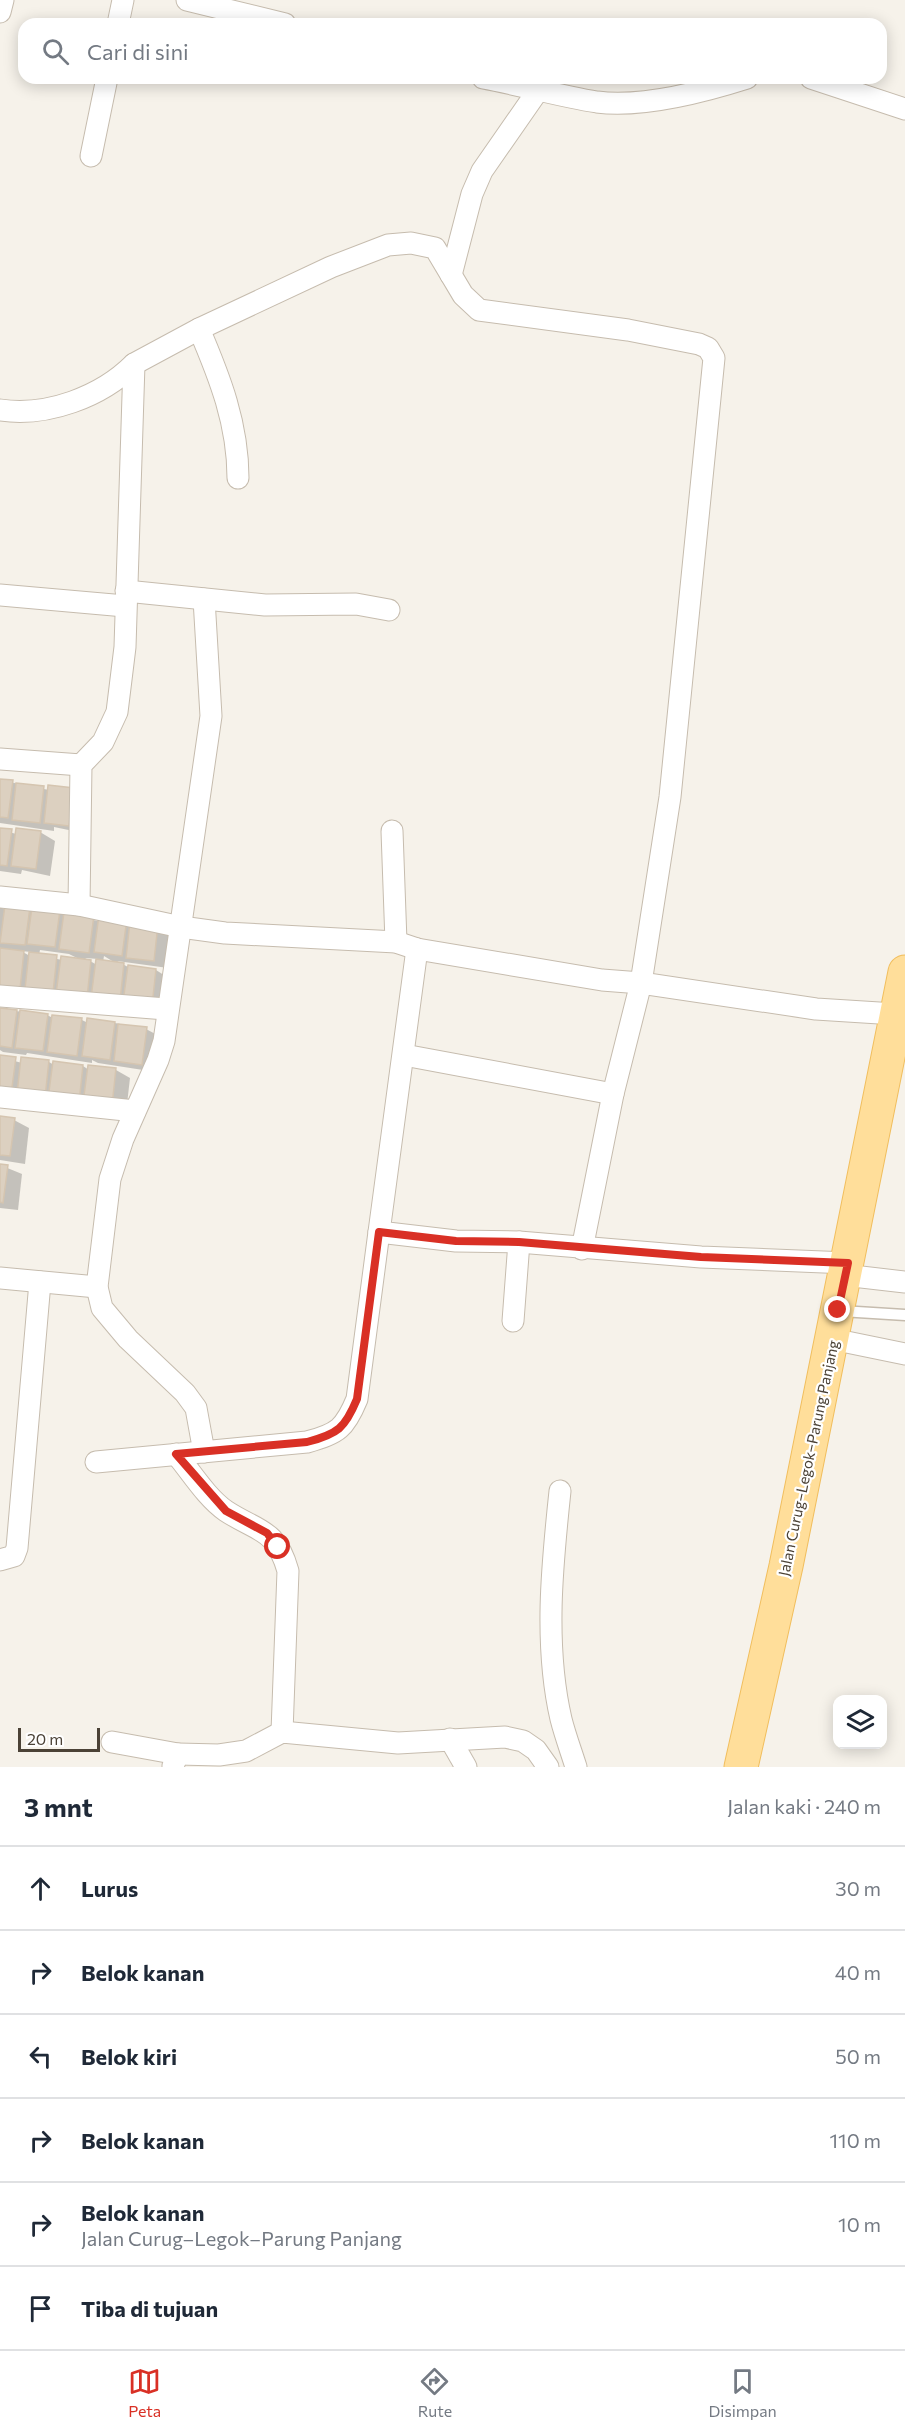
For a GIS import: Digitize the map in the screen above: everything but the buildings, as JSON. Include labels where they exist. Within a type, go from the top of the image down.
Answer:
[{"type":"main road","name":"Jalan Curug–Legok–Parung Panjang","points":[[741,1767],[786,1566],[905,972]]},
{"type":"street","points":[[0,12],[3,0]]},
{"type":"street","points":[[119,18],[123,0]]},
{"type":"street","points":[[187,0],[220,4],[266,18]]},
{"type":"street","points":[[91,156],[106,84]]},
{"type":"street","points":[[514,84],[598,102],[630,103],[714,89],[729,84]]},
{"type":"street","points":[[829,84],[905,109]]},
{"type":"street","points":[[451,275],[472,194],[482,171],[539,89]]},
{"type":"street","points":[[0,410],[44,408],[75,401],[118,381],[134,364],[199,329],[331,267],[388,245],[411,243],[435,248],[463,295],[479,309],[627,330],[699,344],[708,348],[714,358],[670,797],[641,983],[613,1094],[582,1249]]},
{"type":"street","points":[[199,329],[224,388],[238,449],[238,478]]},
{"type":"street","points":[[79,905],[81,765],[103,742],[117,712],[125,647],[134,364]]},
{"type":"street","points":[[0,595],[204,599],[265,605],[356,604],[389,610]]},
{"type":"street","points":[[204,599],[211,716],[166,1009],[164,1041],[110,1179],[97,1287],[102,1308],[128,1339],[186,1393],[196,1408],[204,1452]]},
{"type":"street","points":[[0,759],[81,765]]},
{"type":"street","points":[[392,831],[396,942]]},
{"type":"street","points":[[0,897],[79,905],[180,927],[280,938],[396,942],[417,949],[602,980],[641,983],[816,1009],[895,1014]]},
{"type":"street","points":[[96,1462],[307,1442],[327,1437],[346,1424],[357,1399],[417,949]]},
{"type":"street","points":[[0,996],[166,1009]]},
{"type":"street","points":[[404,1054],[613,1094]]},
{"type":"street","points":[[0,1098],[135,1111]]},
{"type":"street","points":[[379,1232],[456,1241],[519,1242],[846,1269],[905,1282]]},
{"type":"street","points":[[513,1321],[519,1242]]},
{"type":"street","points":[[0,1278],[97,1287]]},
{"type":"street","points":[[0,1560],[14,1556],[16,1548],[40,1282]]},
{"type":"street","points":[[835,1325],[905,1354]]},
{"type":"street","points":[[176,1454],[226,1511],[267,1533],[285,1562],[288,1571],[282,1732]]},
{"type":"street","points":[[560,1491],[552,1586],[551,1656],[561,1719],[576,1767]]},
{"type":"street","points":[[112,1742],[176,1761],[218,1761],[246,1751],[282,1732],[398,1743],[505,1737],[523,1741],[537,1750],[548,1767]]},
{"type":"street","points":[[450,1739],[466,1767]]},
{"type":"lane","points":[[835,1325],[905,1315]]},
{"type":"route","points":[[278,1547],[267,1533],[256,1525],[226,1511],[176,1454],[307,1442],[327,1437],[346,1424],[357,1399],[379,1232],[456,1241],[519,1242],[582,1249],[701,1257],[848,1263],[838,1310]]}]
